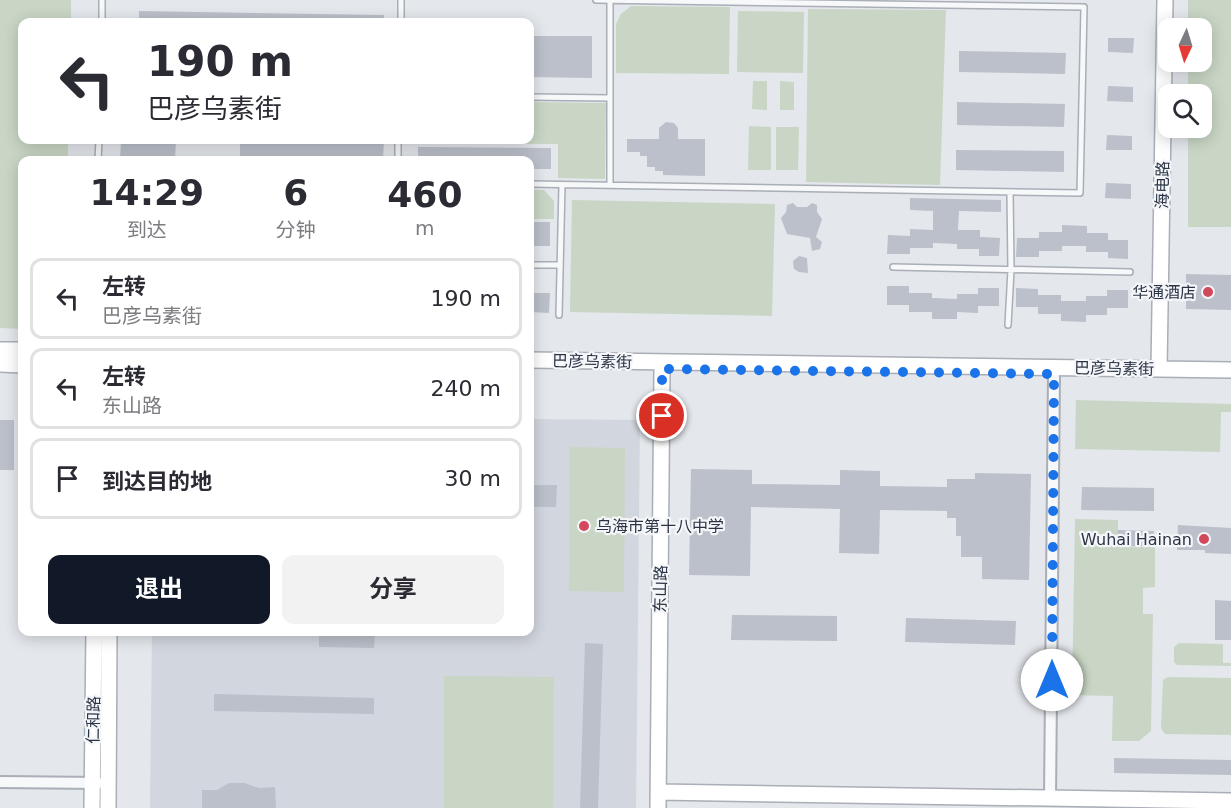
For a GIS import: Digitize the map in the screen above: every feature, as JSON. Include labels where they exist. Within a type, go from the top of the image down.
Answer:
[{"type":"street","name":"海电路","points":[[1159,369],[1165,0]]},
{"type":"street","points":[[0,350],[18,350]]},
{"type":"street","name":"巴彦乌素街","points":[[534,360],[1231,370]]},
{"type":"street","points":[[0,364],[18,365]]},
{"type":"street","name":"巴彦乌素街","points":[[534,368],[1231,376]]},
{"type":"street","name":"东山路","points":[[658,808],[662,369]]},
{"type":"street","points":[[1050,798],[1054,374]]},
{"type":"street","name":"仁和路","points":[[94,636],[100,783],[108,808]]},
{"type":"street","name":"仁和路","points":[[92,808],[100,783],[109,636]]},
{"type":"street","points":[[0,782],[100,783]]},
{"type":"street","points":[[658,792],[1231,801]]},
{"type":"lane","points":[[102,0],[102,18]]},
{"type":"lane","points":[[401,0],[401,18]]},
{"type":"lane","points":[[534,184],[1080,193],[1084,7],[596,0]]},
{"type":"lane","points":[[610,0],[610,185]]},
{"type":"lane","points":[[534,97],[610,98]]},
{"type":"lane","points":[[559,315],[562,185]]},
{"type":"lane","points":[[1008,325],[1011,270],[1010,192]]},
{"type":"lane","points":[[534,265],[560,265]]},
{"type":"lane","points":[[893,267],[1130,272]]},
{"type":"shaded area","name":"乌海市第十八中学","points":[[534,419],[640,420],[636,808],[150,808],[152,636],[534,636]]},
{"type":"green space","points":[[0,0],[71,0],[71,18],[18,18],[18,144],[68,144],[68,156],[18,156],[18,329],[0,328]]},
{"type":"green space","points":[[1188,0],[1231,0],[1231,227],[1188,227],[1188,138],[1212,138],[1212,84],[1188,84],[1188,72],[1212,72],[1212,18],[1188,18]]},
{"type":"green space","points":[[631,6],[730,7],[729,74],[616,73],[616,24],[621,14]]},
{"type":"green space","points":[[808,9],[946,10],[940,185],[806,182]]},
{"type":"green space","points":[[738,11],[804,12],[803,73],[737,72]]},
{"type":"green space","points":[[753,81],[767,81],[767,110],[752,109]]},
{"type":"green space","points":[[780,81],[794,82],[794,110],[780,110]]},
{"type":"green space","points":[[534,102],[606,103],[605,179],[558,178],[558,144],[534,144]]},
{"type":"green space","points":[[749,126],[771,127],[771,170],[748,170]]},
{"type":"green space","points":[[776,127],[799,127],[798,170],[776,170]]},
{"type":"green space","points":[[534,190],[544,190],[554,201],[554,219],[534,219]]},
{"type":"green space","points":[[572,200],[775,204],[772,316],[570,312]]},
{"type":"green space","points":[[1076,400],[1231,404],[1231,412],[1221,412],[1220,452],[1075,449]]},
{"type":"green space","points":[[570,447],[625,448],[624,592],[569,591]]},
{"type":"green space","points":[[1075,519],[1118,520],[1118,546],[1155,547],[1155,587],[1143,588],[1143,614],[1153,614],[1151,731],[1139,741],[1112,741],[1113,696],[1072,695]]},
{"type":"green space","points":[[1179,643],[1223,644],[1223,663],[1231,663],[1231,666],[1177,665],[1174,662],[1174,647]]},
{"type":"green space","points":[[444,676],[554,677],[553,808],[444,808]]},
{"type":"green space","points":[[1168,677],[1231,678],[1231,735],[1165,734],[1161,728],[1163,680]]},
{"type":"building","points":[[139,11],[384,15],[384,18],[139,18]]},
{"type":"building","points":[[534,36],[592,36],[592,78],[534,77]]},
{"type":"building","points":[[1108,38],[1134,38],[1133,53],[1108,52]]},
{"type":"building","points":[[959,51],[1066,53],[1065,74],[959,72]]},
{"type":"building","points":[[1108,86],[1133,87],[1133,102],[1107,101]]},
{"type":"building","points":[[957,102],[1065,104],[1064,127],[957,125]]},
{"type":"building","points":[[666,122],[674,123],[678,128],[678,139],[705,139],[705,176],[663,175],[663,171],[655,171],[655,167],[647,167],[647,156],[640,156],[640,152],[627,152],[627,139],[659,139],[659,128]]},
{"type":"building","points":[[1107,135],[1132,136],[1132,150],[1106,150]]},
{"type":"building","points":[[121,144],[176,144],[175,156],[120,156]]},
{"type":"building","points":[[240,144],[384,144],[383,156],[240,156]]},
{"type":"building","points":[[418,147],[551,148],[551,169],[534,169],[534,156],[418,156]]},
{"type":"building","points":[[956,150],[1064,151],[1064,172],[956,170]]},
{"type":"building","points":[[1106,183],[1131,184],[1131,199],[1105,198]]},
{"type":"building","points":[[910,198],[1001,200],[1001,212],[959,211],[958,230],[980,230],[980,237],[1000,238],[999,256],[979,256],[979,249],[957,249],[957,244],[933,243],[933,248],[910,248],[910,254],[887,254],[888,235],[910,236],[910,229],[933,230],[933,211],[910,210]]},
{"type":"building","points":[[793,203],[797,207],[807,207],[812,203],[817,205],[817,212],[822,219],[816,237],[822,242],[820,249],[812,251],[810,238],[787,234],[781,218],[786,212],[787,205]]},
{"type":"building","points":[[534,222],[550,222],[550,246],[534,246]]},
{"type":"building","points":[[1062,225],[1087,226],[1087,233],[1108,233],[1108,240],[1128,240],[1128,259],[1108,258],[1108,252],[1086,252],[1086,246],[1062,246],[1062,251],[1039,251],[1039,257],[1016,257],[1017,238],[1039,238],[1039,232],[1062,232]]},
{"type":"building","points":[[799,256],[807,258],[808,273],[794,269],[793,261]]},
{"type":"building","name":"华通酒店","points":[[1186,274],[1231,275],[1231,310],[1186,309]]},
{"type":"building","points":[[887,286],[909,286],[909,293],[932,293],[932,298],[957,299],[957,294],[978,294],[978,288],[999,288],[999,306],[978,306],[978,313],[957,312],[957,319],[932,319],[932,312],[909,312],[909,305],[887,305]]},
{"type":"building","points":[[1016,288],[1038,289],[1038,295],[1061,295],[1061,301],[1086,301],[1086,296],[1107,296],[1107,290],[1128,290],[1128,308],[1107,308],[1107,315],[1086,315],[1086,322],[1061,321],[1061,314],[1038,314],[1038,307],[1016,307]]},
{"type":"building","points":[[534,293],[550,293],[549,313],[534,312]]},
{"type":"building","points":[[0,420],[14,420],[14,470],[0,470]]},
{"type":"building","points":[[691,469],[752,470],[752,484],[840,485],[840,470],[880,471],[880,486],[947,487],[947,479],[975,479],[975,473],[1031,474],[1029,580],[982,579],[982,557],[961,557],[961,536],[956,536],[956,518],[947,518],[947,511],[880,510],[879,554],[839,553],[840,509],[751,507],[750,576],[689,575]]},
{"type":"building","points":[[534,485],[557,485],[556,507],[534,507]]},
{"type":"building","points":[[1082,487],[1154,488],[1154,511],[1081,510]]},
{"type":"building","name":"Wuhai Hainan","points":[[1178,525],[1231,528],[1231,554],[1205,553],[1205,550],[1177,550]]},
{"type":"building","points":[[1118,530],[1154,531],[1153,546],[1117,546]]},
{"type":"building","points":[[1215,600],[1231,601],[1231,640],[1215,640]]},
{"type":"building","points":[[732,615],[837,616],[837,641],[731,640]]},
{"type":"building","points":[[906,618],[1016,621],[1015,645],[905,642]]},
{"type":"building","points":[[319,636],[375,636],[374,648],[319,647]]},
{"type":"building","points":[[585,643],[603,644],[598,808],[580,808]]},
{"type":"building","points":[[214,694],[374,698],[374,714],[214,711]]},
{"type":"building","points":[[1114,758],[1231,760],[1231,775],[1114,773]]},
{"type":"building","points":[[229,783],[244,783],[259,788],[275,787],[276,808],[202,808],[202,790],[217,790]]},
{"type":"place","name":"华通酒店","points":[[1208,292]]},
{"type":"place","name":"乌海市第十八中学","points":[[584,526]]},
{"type":"place","name":"Wuhai Hainan","points":[[1204,539]]},
{"type":"route","points":[[662,416],[662,369],[1054,374],[1052,680]]}]
